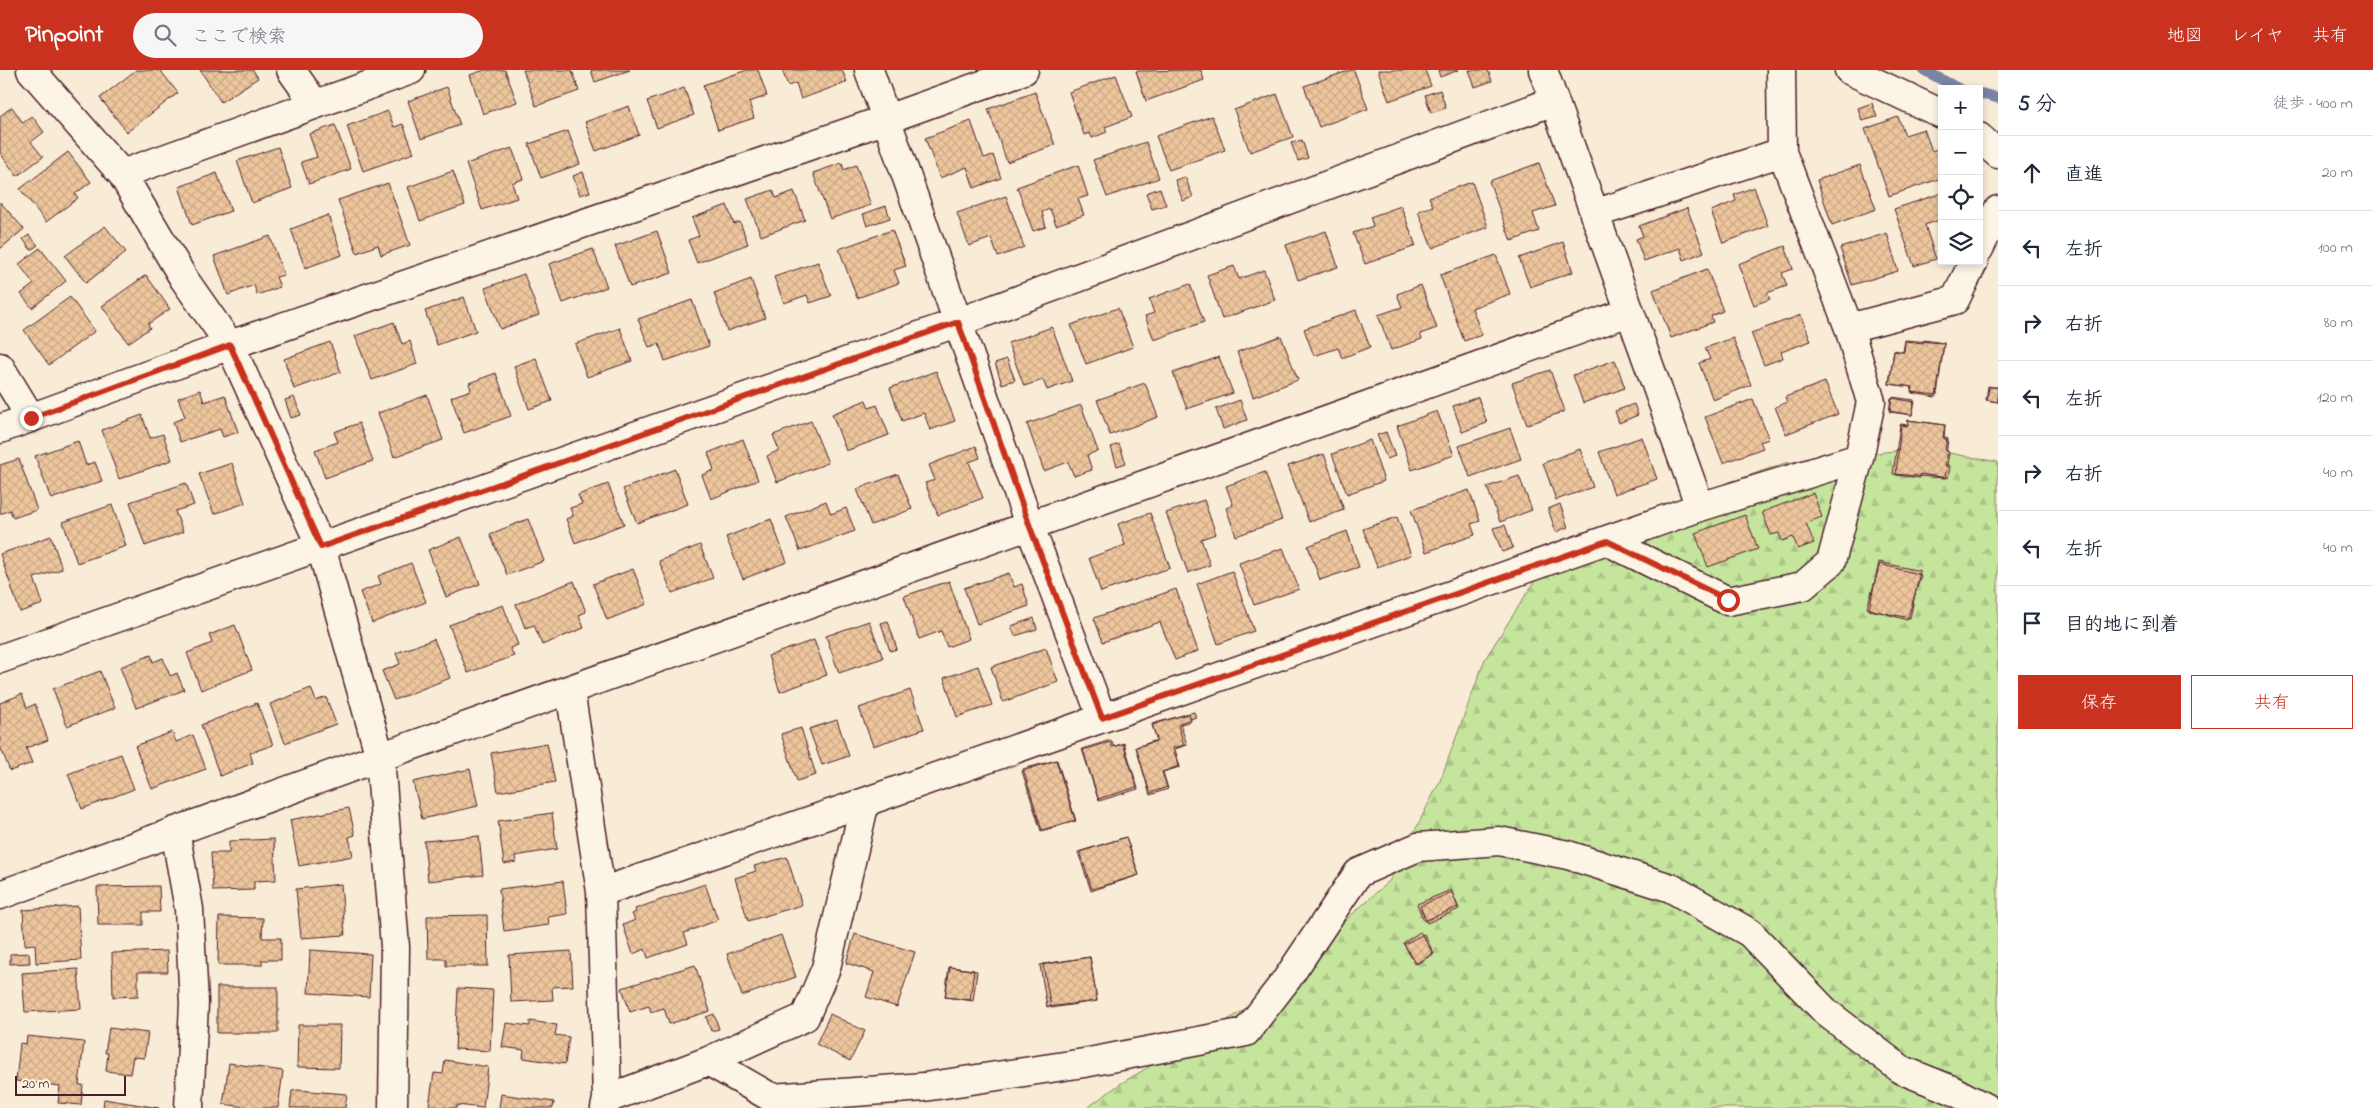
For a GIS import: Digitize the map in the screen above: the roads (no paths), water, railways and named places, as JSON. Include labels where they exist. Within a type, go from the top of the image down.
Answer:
[{"type":"street","points":[[31,70],[122,174],[184,279],[230,345],[321,547],[380,757],[395,947],[393,1108]]},
{"type":"street","points":[[291,70],[315,104]]},
{"type":"street","points":[[122,174],[411,70]]},
{"type":"street","points":[[869,70],[1030,527],[1102,718]]},
{"type":"street","points":[[0,429],[230,345],[887,120],[1024,70]]},
{"type":"street","points":[[1543,70],[1700,507]]},
{"type":"street","points":[[1607,541],[1728,600],[1803,586],[1832,562],[1859,458],[1871,402],[1849,328],[1782,152],[1781,70]]},
{"type":"street","points":[[1849,70],[1938,112]]},
{"type":"street","points":[[0,659],[958,322],[1554,102]]},
{"type":"street","points":[[1983,141],[1998,154]]},
{"type":"street","points":[[1594,214],[1782,152]]},
{"type":"street","points":[[1983,241],[1998,210]]},
{"type":"street","points":[[1849,328],[1955,300],[1972,265]]},
{"type":"street","points":[[0,895],[380,757],[1629,312]]},
{"type":"street","points":[[0,367],[31,418]]},
{"type":"street","points":[[601,892],[865,802],[1700,507],[1859,458]]},
{"type":"street","points":[[570,690],[601,892],[606,1104],[805,1017],[826,968],[865,802]]},
{"type":"street","points":[[175,831],[190,909],[194,1003],[189,1108]]},
{"type":"street","points":[[708,1061],[772,1098],[924,1087],[1084,1063],[1246,1032],[1287,979],[1358,873],[1418,847],[1500,841],[1568,855],[1671,888],[1750,933],[1827,1013],[1902,1070],[1952,1090],[1986,1108]]},
{"type":"waterway","points":[[1924,70],[1952,85]]},
{"type":"waterway","points":[[1983,94],[1998,98]]}]
